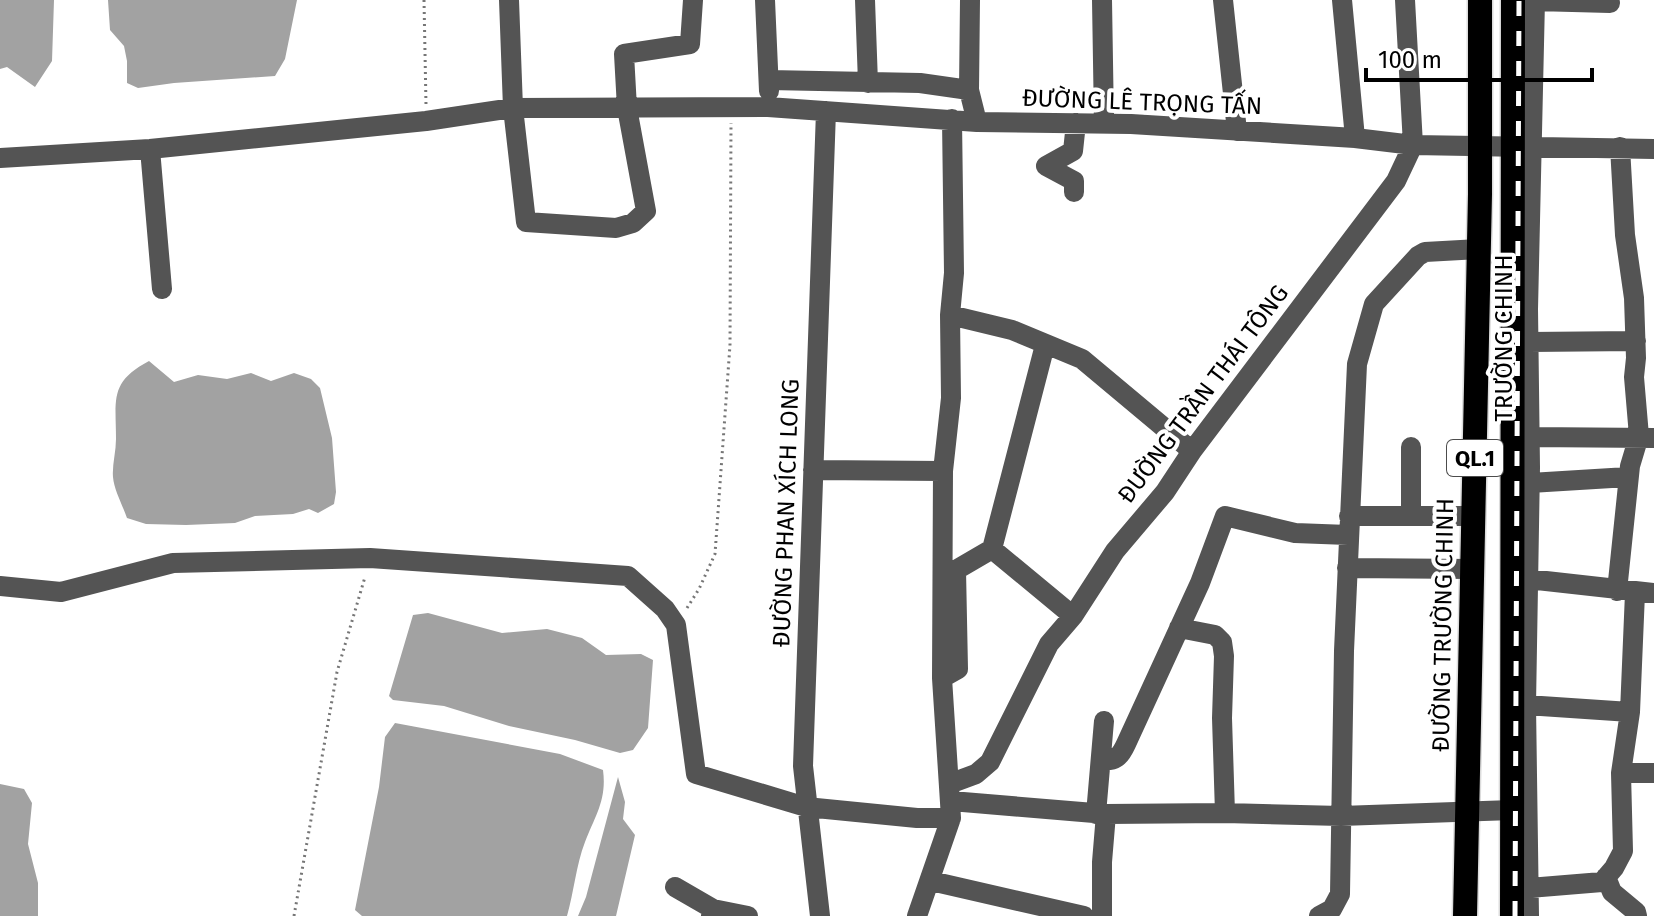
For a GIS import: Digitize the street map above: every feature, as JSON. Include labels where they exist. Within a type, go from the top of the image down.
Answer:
[{"type":"highway","name":"ĐƯỜNG TRƯỜNG CHINH","points":[[1465,916],[1481,147],[1480,0]]},
{"type":"highway","name":"QL.1","points":[[1512,916],[1523,148],[1528,0]]},
{"type":"street","points":[[509,0],[513,108],[526,222],[616,228],[633,223],[646,211],[627,108],[624,54],[690,44],[693,0]]},
{"type":"street","points":[[765,0],[768,107]]},
{"type":"street","points":[[865,0],[868,83]]},
{"type":"street","points":[[970,0],[969,90],[977,122]]},
{"type":"street","points":[[1102,0],[1104,123]]},
{"type":"street","points":[[1223,0],[1237,131]]},
{"type":"street","points":[[1342,0],[1355,138]]},
{"type":"street","name":"ĐƯỜNG TRẦN THÁI TÔNG","points":[[950,801],[990,762],[1049,644],[1073,616],[1115,551],[1165,492],[1192,451],[1390,191],[1413,145],[1405,0]]},
{"type":"street","points":[[1528,0],[1610,3]]},
{"type":"street","points":[[769,80],[920,83],[969,90]]},
{"type":"street","name":"ĐƯỜNG LÊ TRỌNG TẤN","points":[[0,158],[150,149],[426,121],[513,108],[768,107],[977,122],[1104,123],[1355,138],[1413,145],[1654,149]]},
{"type":"street","name":"ĐƯỜNG PHAN XÍCH LONG","points":[[820,916],[803,766],[826,111]]},
{"type":"street","points":[[917,916],[931,881],[950,801],[942,678],[943,471],[951,398],[950,315],[954,273],[952,119]]},
{"type":"street","points":[[1074,192],[1074,181],[1046,166],[1073,151],[1076,123]]},
{"type":"street","points":[[1529,888],[1602,882],[1623,851],[1621,773],[1630,712],[1635,592],[1628,477],[1647,437],[1634,377],[1636,341],[1620,147]]},
{"type":"street","name":"TRƯỜNG CHINH","points":[[1523,148],[1530,437],[1526,705],[1529,916]]},
{"type":"street","points":[[150,149],[162,289]]},
{"type":"street","points":[[1319,916],[1332,909],[1340,894],[1348,525],[1357,364],[1374,304],[1418,256],[1425,252],[1479,249]]},
{"type":"street","points":[[950,315],[1012,330],[1082,359],[1192,451]]},
{"type":"street","points":[[1529,342],[1636,341]]},
{"type":"street","points":[[942,678],[958,669],[956,570],[992,549],[1045,345]]},
{"type":"street","points":[[1530,437],[1647,437]]},
{"type":"street","points":[[1411,447],[1411,516]]},
{"type":"street","points":[[813,470],[943,471]]},
{"type":"street","points":[[1530,483],[1628,477]]},
{"type":"street","points":[[1101,760],[1111,761],[1121,755],[1200,583],[1225,516],[1295,533],[1411,516],[1473,516]]},
{"type":"street","points":[[992,549],[1073,616]]},
{"type":"street","points":[[0,586],[61,592],[173,563],[370,558],[628,576],[665,609],[676,625],[696,774],[806,807],[917,818],[950,801],[1101,814],[1341,816],[1512,810]]},
{"type":"street","points":[[1347,568],[1472,569]]},
{"type":"street","points":[[1528,579],[1635,592]]},
{"type":"street","points":[[1179,628],[1215,635],[1223,646],[1225,813]]},
{"type":"street","points":[[1526,705],[1630,712]]},
{"type":"street","points":[[1102,916],[1101,760],[1104,721]]},
{"type":"street","points":[[1621,773],[1654,773]]},
{"type":"street","points":[[1606,877],[1612,892],[1637,916]]},
{"type":"street","points":[[931,881],[1084,916]]},
{"type":"street","points":[[675,887],[712,912],[748,916]]},
{"type":"path","points":[[424,0],[426,121]]},
{"type":"path","points":[[676,625],[699,589],[715,554],[730,345],[731,108]]},
{"type":"path","points":[[294,916],[337,672],[370,558]]},
{"type":"shaded area","points":[[0,0],[54,0],[52,61],[35,87],[7,67],[0,69]]},
{"type":"shaded area","points":[[108,0],[297,0],[285,59],[275,76],[138,88],[127,83],[124,46],[110,30]]},
{"type":"shaded area","points":[[149,361],[174,382],[198,375],[227,379],[251,373],[271,381],[294,373],[311,379],[320,388],[332,438],[334,504],[318,513],[309,509],[293,514],[255,516],[235,523],[146,524],[127,518],[113,477],[116,403],[121,385],[127,377]]},
{"type":"shaded area","points":[[428,613],[502,633],[547,629],[582,638],[606,655],[641,654],[653,660],[648,728],[633,750],[620,753],[509,726],[444,706],[393,700],[389,696],[413,615]]},
{"type":"shaded area","points":[[395,723],[560,754],[603,770],[602,799],[582,851],[567,916],[362,916],[355,910],[379,787],[385,737]]},
{"type":"shaded area","points":[[618,777],[625,802],[623,819],[635,835],[616,916],[578,916],[586,897]]},
{"type":"shaded area","points":[[0,784],[24,789],[32,803],[28,844],[38,883],[38,916],[0,916]]},
{"type":"railway","points":[[1515,916],[1519,0]]}]
